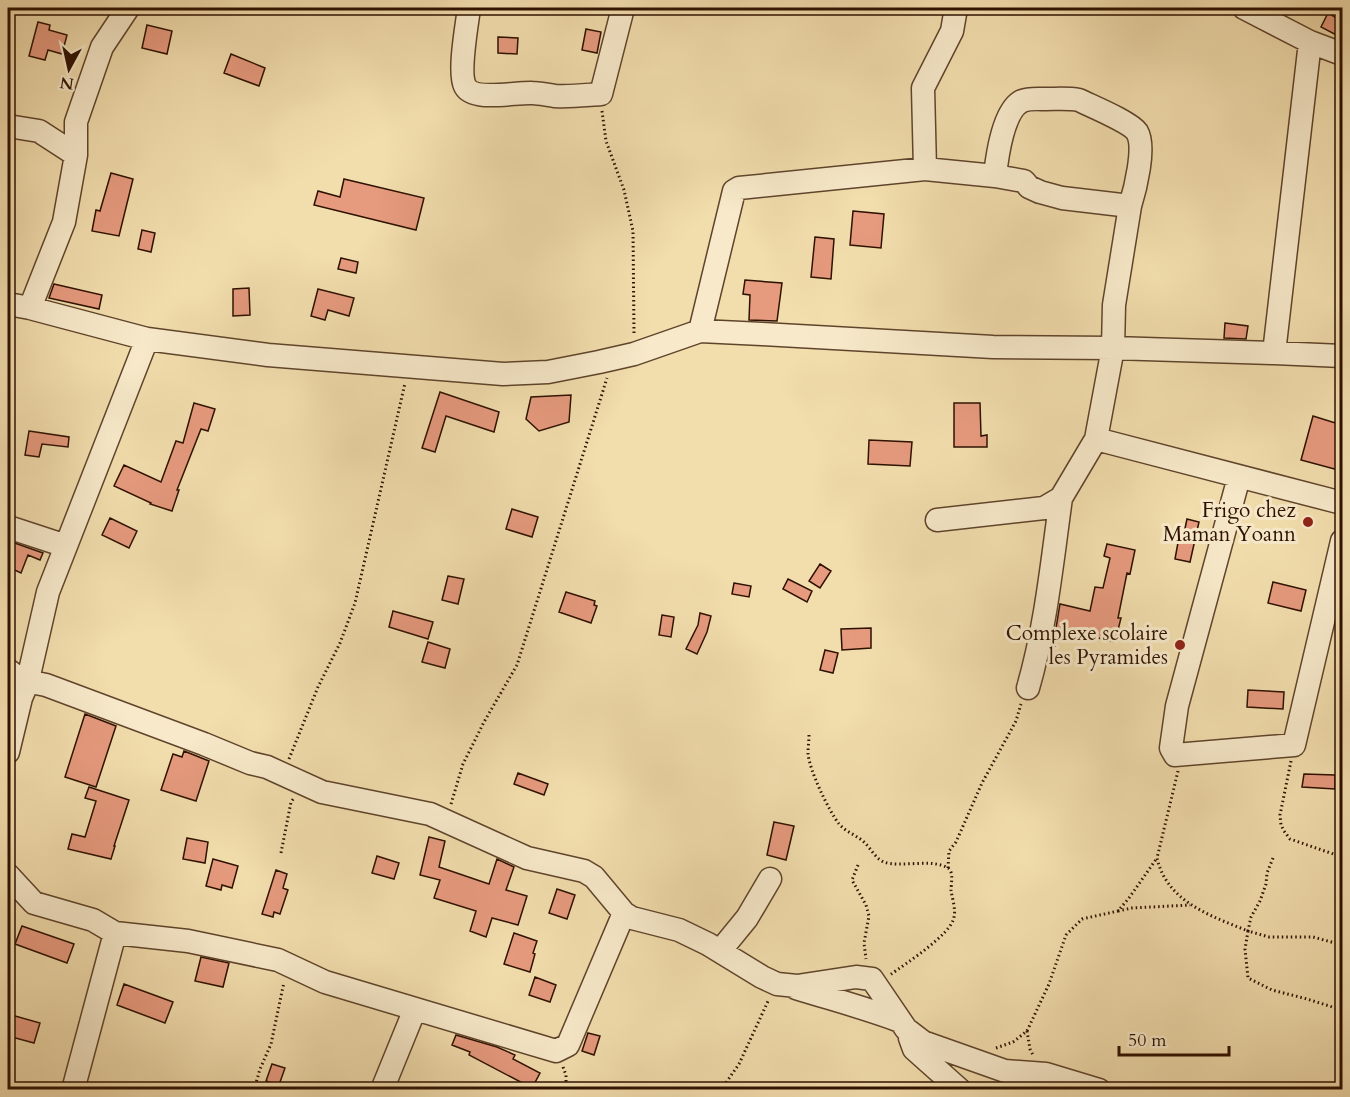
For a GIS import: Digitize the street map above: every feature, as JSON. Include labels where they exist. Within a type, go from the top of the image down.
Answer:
[{"type":"street","points":[[30,308],[64,222],[76,155],[76,122],[102,46],[128,8]]},
{"type":"street","points":[[469,8],[462,73],[465,87],[471,91],[488,95],[532,93],[555,96],[601,94],[623,8]]},
{"type":"street","points":[[925,169],[923,88],[952,31],[956,8]]},
{"type":"street","points":[[1244,8],[1310,42],[1342,54]]},
{"type":"street","points":[[1274,353],[1310,42]]},
{"type":"street","points":[[995,176],[999,145],[1013,109],[1022,101],[1071,98],[1079,100],[1127,124],[1137,133],[1140,151],[1137,180],[1130,206],[1114,305],[1113,348],[1096,439],[1060,498],[1046,607],[1028,688]]},
{"type":"street","points":[[8,126],[39,130],[76,155]]},
{"type":"street","points":[[700,332],[734,191],[739,188],[925,169],[1024,181],[1029,187],[1040,192],[1062,198],[1130,206]]},
{"type":"street","points":[[8,304],[147,339],[268,355],[503,374],[548,372],[623,356],[700,332],[762,333],[993,347],[1113,348],[1342,356]]},
{"type":"street","points":[[8,752],[21,698],[27,684],[48,592],[147,339]]},
{"type":"street","points":[[1096,439],[1342,503]]},
{"type":"street","points":[[1239,477],[1177,706],[1171,748],[1175,755],[1294,745],[1342,541]]},
{"type":"street","points":[[937,520],[1044,508],[1060,498]]},
{"type":"street","points":[[8,527],[66,546]]},
{"type":"street","points":[[8,670],[27,684],[36,683],[46,686],[267,768],[322,792],[430,814],[527,858],[584,871],[594,877],[624,914],[678,930],[708,944],[762,977],[839,1002],[867,1008],[903,1025],[923,1042],[1005,1071],[1045,1082],[1099,1089]]},
{"type":"street","points":[[8,875],[34,903],[93,920],[115,933],[188,941],[278,960],[325,982],[556,1051],[568,1045],[624,914]]},
{"type":"street","points":[[720,951],[747,918],[770,879]]},
{"type":"street","points":[[73,1089],[115,933]]},
{"type":"street","points":[[782,984],[797,986],[856,977],[872,979],[903,1025],[914,1049],[960,1089]]},
{"type":"street","points":[[382,1089],[415,1009]]},
{"type":"path","points":[[446,821],[463,764],[517,665],[623,356],[633,231],[624,190],[606,141],[601,94]]},
{"type":"path","points":[[281,854],[293,779],[318,687],[340,643],[355,603],[409,367]]},
{"type":"path","points":[[858,865],[852,880],[866,905],[869,916],[864,943],[867,969],[872,979],[887,977],[933,943],[949,927],[954,918],[951,872],[948,868],[949,851],[956,842],[982,783],[1016,721],[1028,688]]},
{"type":"path","points":[[809,735],[808,754],[815,778],[839,823],[848,832],[864,841],[882,861],[893,864],[934,864],[948,868]]},
{"type":"path","points":[[1294,745],[1280,815],[1281,825],[1290,839],[1342,858]]},
{"type":"path","points":[[1118,911],[1157,858],[1181,755]]},
{"type":"path","points":[[1157,858],[1160,871],[1175,890],[1190,905],[1205,913],[1269,938],[1312,937],[1342,944]]},
{"type":"path","points":[[1273,858],[1266,884],[1251,917],[1248,931],[1245,949],[1248,978],[1272,990],[1342,1010]]},
{"type":"path","points":[[976,1061],[989,1050],[1012,1042],[1027,1031],[1049,984],[1066,935],[1082,919],[1132,908],[1190,905]]},
{"type":"path","points":[[254,1089],[271,1044],[285,984],[278,960]]},
{"type":"path","points":[[721,1089],[739,1064],[782,984]]},
{"type":"path","points":[[556,1051],[566,1075],[566,1089]]},
{"type":"building","points":[[1328,13],[1342,21],[1342,38],[1321,27]]},
{"type":"building","points":[[38,22],[50,25],[49,30],[67,35],[62,54],[48,50],[45,60],[29,56]]},
{"type":"building","points":[[147,25],[172,31],[167,54],[142,48]]},
{"type":"building","points":[[586,29],[601,32],[597,53],[582,50]]},
{"type":"building","points":[[498,37],[518,38],[517,54],[498,53]]},
{"type":"building","points":[[231,54],[265,68],[259,86],[224,73]]},
{"type":"building","points":[[111,173],[133,179],[119,236],[92,231],[96,210],[100,211]]},
{"type":"building","points":[[344,179],[424,198],[416,230],[314,205],[318,191],[340,197]]},
{"type":"building","points":[[853,211],[884,214],[881,248],[850,245]]},
{"type":"building","points":[[142,230],[155,233],[151,252],[138,249]]},
{"type":"building","points":[[815,237],[834,239],[831,279],[811,277]]},
{"type":"building","points":[[341,258],[358,262],[356,273],[338,269]]},
{"type":"building","points":[[745,280],[782,283],[777,321],[749,320],[750,295],[743,294]]},
{"type":"building","points":[[54,284],[102,295],[99,309],[49,298]]},
{"type":"building","points":[[249,288],[250,315],[233,316],[233,289]]},
{"type":"building","points":[[318,289],[354,298],[349,316],[328,310],[325,320],[311,316]]},
{"type":"building","points":[[1225,323],[1248,326],[1246,339],[1224,338]]},
{"type":"building","points":[[440,392],[499,412],[494,432],[446,416],[435,452],[422,448]]},
{"type":"building","points":[[571,395],[569,422],[539,431],[526,419],[531,397]]},
{"type":"building","points":[[194,403],[215,409],[208,431],[201,429],[177,490],[179,490],[172,511],[150,504],[114,486],[124,465],[161,482],[176,441],[183,443]]},
{"type":"building","points":[[954,403],[980,403],[981,436],[987,435],[987,447],[954,447]]},
{"type":"building","points":[[1313,416],[1342,425],[1342,471],[1301,460]]},
{"type":"building","points":[[29,431],[69,437],[68,447],[42,444],[39,457],[25,455]]},
{"type":"building","points":[[869,440],[912,442],[910,466],[868,464]]},
{"type":"building","points":[[512,509],[538,517],[532,537],[506,529]]},
{"type":"building","points":[[110,518],[137,531],[129,548],[102,535]]},
{"type":"building","points":[[1187,519],[1199,522],[1190,562],[1175,559],[1179,537],[1183,538]]},
{"type":"building","points":[[9,541],[43,553],[40,560],[28,555],[21,573],[8,567]]},
{"type":"building","points":[[1107,544],[1135,550],[1130,574],[1127,573],[1115,642],[1056,628],[1060,604],[1090,611],[1095,587],[1103,588],[1110,558],[1104,556]]},
{"type":"building","points":[[820,564],[831,571],[820,588],[809,581]]},
{"type":"building","points":[[448,576],[464,579],[458,604],[442,600]]},
{"type":"building","points":[[788,579],[812,591],[807,602],[783,589]]},
{"type":"building","points":[[1273,582],[1306,590],[1301,611],[1268,603]]},
{"type":"building","points":[[734,583],[751,586],[749,597],[732,594]]},
{"type":"building","points":[[566,592],[595,601],[594,605],[597,606],[591,623],[559,612]]},
{"type":"building","points":[[393,611],[433,622],[428,639],[389,627]]},
{"type":"building","points":[[700,613],[711,616],[697,654],[686,649],[698,625]]},
{"type":"building","points":[[662,615],[674,617],[671,637],[659,635]]},
{"type":"building","points":[[871,628],[871,648],[842,650],[841,629]]},
{"type":"building","points":[[428,642],[450,649],[445,668],[422,662]]},
{"type":"building","points":[[825,650],[838,653],[833,673],[820,670]]},
{"type":"building","points":[[1248,690],[1284,692],[1283,709],[1247,707]]},
{"type":"building","points":[[85,714],[116,726],[96,787],[65,777]]},
{"type":"building","points":[[184,751],[209,761],[196,801],[161,790],[173,754],[182,757]]},
{"type":"building","points":[[518,773],[548,784],[544,795],[514,784]]},
{"type":"building","points":[[1304,774],[1335,775],[1335,789],[1302,787]]},
{"type":"building","points":[[89,787],[129,800],[111,859],[68,849],[72,834],[85,837],[96,801],[85,798]]},
{"type":"building","points":[[774,822],[794,826],[786,860],[767,855]]},
{"type":"building","points":[[429,837],[445,841],[439,867],[489,884],[497,859],[514,867],[506,890],[527,896],[518,925],[492,918],[486,937],[470,931],[476,911],[434,898],[440,880],[420,875]]},
{"type":"building","points":[[187,838],[208,842],[205,863],[183,859]]},
{"type":"building","points":[[377,856],[399,863],[394,879],[372,873]]},
{"type":"building","points":[[213,859],[238,866],[232,888],[222,885],[221,890],[206,886]]},
{"type":"building","points":[[276,870],[287,874],[283,888],[288,890],[280,914],[274,912],[273,917],[262,914]]},
{"type":"building","points":[[557,889],[575,895],[567,919],[549,913]]},
{"type":"building","points":[[22,926],[74,944],[67,963],[15,944]]},
{"type":"building","points":[[514,933],[537,941],[530,972],[504,964]]},
{"type":"building","points":[[201,957],[229,963],[223,987],[195,981]]},
{"type":"building","points":[[535,977],[556,985],[550,1002],[529,995]]},
{"type":"building","points":[[124,984],[173,1002],[165,1023],[117,1005]]},
{"type":"building","points":[[8,1014],[40,1023],[34,1043],[8,1036]]},
{"type":"building","points":[[588,1033],[600,1036],[594,1055],[582,1051]]},
{"type":"building","points":[[456,1035],[515,1055],[513,1059],[540,1073],[532,1088],[469,1055],[470,1052],[452,1045]]},
{"type":"building","points":[[272,1064],[285,1068],[279,1085],[266,1081]]},
{"type":"place","name":"Frigo chez Maman Yoann","points":[[1308,522]]},
{"type":"place","name":"Complexe scolaire les Pyramides","points":[[1180,645]]}]
